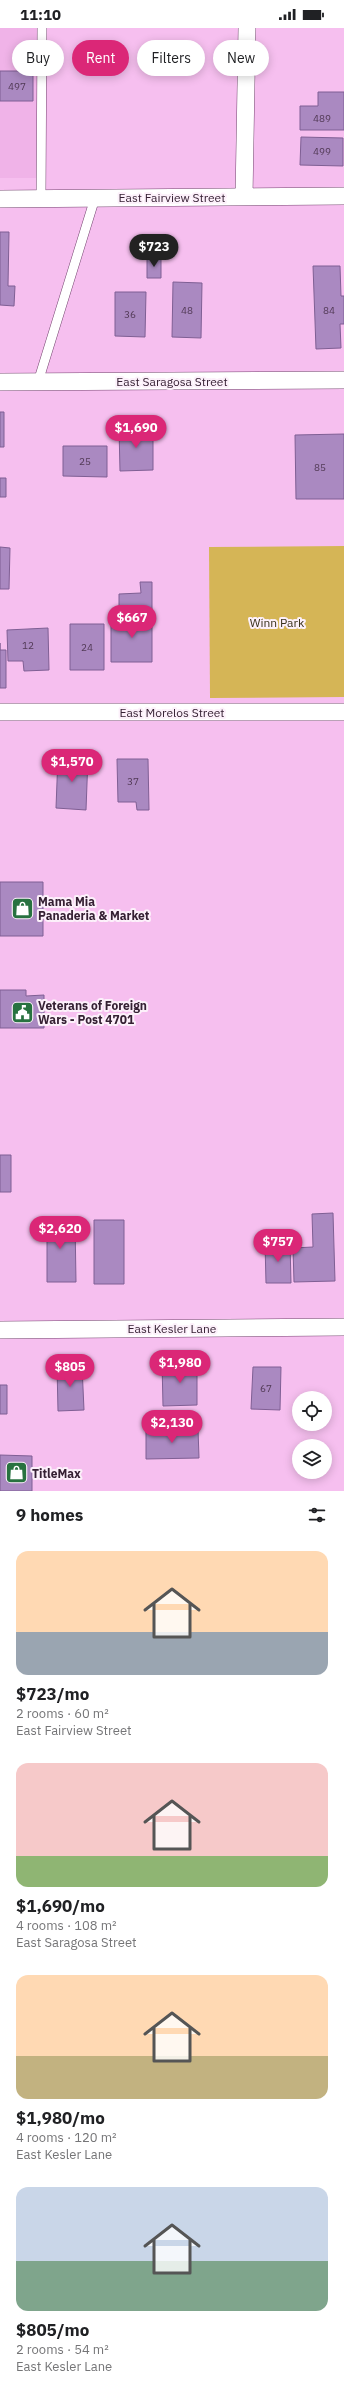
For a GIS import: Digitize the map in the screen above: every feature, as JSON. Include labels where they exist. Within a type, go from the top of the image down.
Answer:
[{"type":"street","points":[[244,197],[247,28]]},
{"type":"street","name":"East Fairview Street","points":[[0,199],[344,196]]},
{"type":"street","name":"East Saragosa Street","points":[[0,382],[344,380]]},
{"type":"street","name":"East Morelos Street","points":[[0,712],[344,712]]},
{"type":"street","name":"East Kesler Lane","points":[[0,1330],[344,1327]]},
{"type":"lane","points":[[41,199],[42,28]]},
{"type":"lane","points":[[38,382],[95,198]]},
{"type":"shaded area","points":[[0,28],[47,28],[47,40],[12,40],[12,76],[46,76],[45,178],[0,178]]},
{"type":"green space","name":"Winn Park","points":[[344,546],[344,697],[210,698],[209,547]]},
{"type":"building","points":[[0,71],[12,71],[12,76],[33,76],[33,101],[0,101]]},
{"type":"building","points":[[318,92],[344,92],[344,130],[300,130],[300,106],[318,106]]},
{"type":"building","points":[[301,137],[343,138],[343,166],[300,165]]},
{"type":"building","points":[[0,232],[9,232],[8,286],[15,286],[14,306],[0,305]]},
{"type":"building","points":[[147,258],[161,258],[161,278],[147,278]]},
{"type":"building","points":[[313,266],[340,266],[341,296],[344,296],[344,324],[340,324],[341,348],[316,349]]},
{"type":"building","points":[[173,282],[202,283],[201,338],[172,337]]},
{"type":"building","points":[[115,292],[146,292],[145,337],[115,336]]},
{"type":"building","points":[[0,412],[4,412],[4,447],[0,447]]},
{"type":"building","points":[[153,427],[153,470],[120,471],[119,428]]},
{"type":"building","points":[[344,434],[344,499],[296,499],[295,435]]},
{"type":"building","points":[[63,446],[107,446],[107,477],[63,476]]},
{"type":"building","points":[[0,478],[6,478],[6,497],[0,497]]},
{"type":"building","points":[[0,547],[10,548],[9,589],[0,589]]},
{"type":"building","points":[[140,582],[152,582],[152,612],[119,613],[119,594],[141,593]]},
{"type":"building","points":[[111,616],[152,616],[152,662],[111,662]]},
{"type":"building","points":[[70,624],[104,624],[104,670],[70,670]]},
{"type":"building","points":[[48,628],[49,670],[24,671],[23,661],[8,661],[7,630]]},
{"type":"building","points":[[0,650],[6,650],[6,688],[0,688]]},
{"type":"building","points":[[58,756],[88,757],[86,810],[56,808]]},
{"type":"building","points":[[117,759],[148,759],[149,810],[137,810],[136,802],[118,802]]},
{"type":"building","points":[[0,882],[43,882],[43,936],[0,936]]},
{"type":"building","name":"Veterans of Foreign Wars - Post 4701","points":[[0,990],[26,990],[26,996],[44,995],[44,1028],[0,1028]]},
{"type":"building","points":[[0,1155],[11,1155],[11,1192],[0,1192]]},
{"type":"building","points":[[333,1213],[335,1281],[294,1282],[293,1248],[313,1247],[312,1214]]},
{"type":"building","points":[[75,1220],[76,1282],[47,1282],[47,1235],[39,1235],[39,1221]]},
{"type":"building","points":[[94,1220],[124,1220],[124,1284],[94,1284]]},
{"type":"building","points":[[265,1243],[290,1243],[291,1283],[266,1283]]},
{"type":"building","points":[[162,1362],[197,1362],[197,1405],[163,1406]]},
{"type":"building","points":[[57,1366],[82,1366],[84,1410],[58,1411]]},
{"type":"building","points":[[253,1367],[281,1367],[280,1410],[251,1409]]},
{"type":"building","points":[[0,1385],[7,1385],[7,1414],[0,1414]]},
{"type":"building","points":[[198,1429],[199,1458],[146,1459],[146,1430]]},
{"type":"building","name":"TitleMax","points":[[0,1455],[32,1456],[32,1491],[0,1491]]},
{"type":"place","name":"Mama Mia Panaderia & Market","points":[[23,908]]},
{"type":"place","name":"Veterans of Foreign Wars - Post 4701","points":[[22,1012]]},
{"type":"place","name":"TitleMax","points":[[16,1473]]}]
